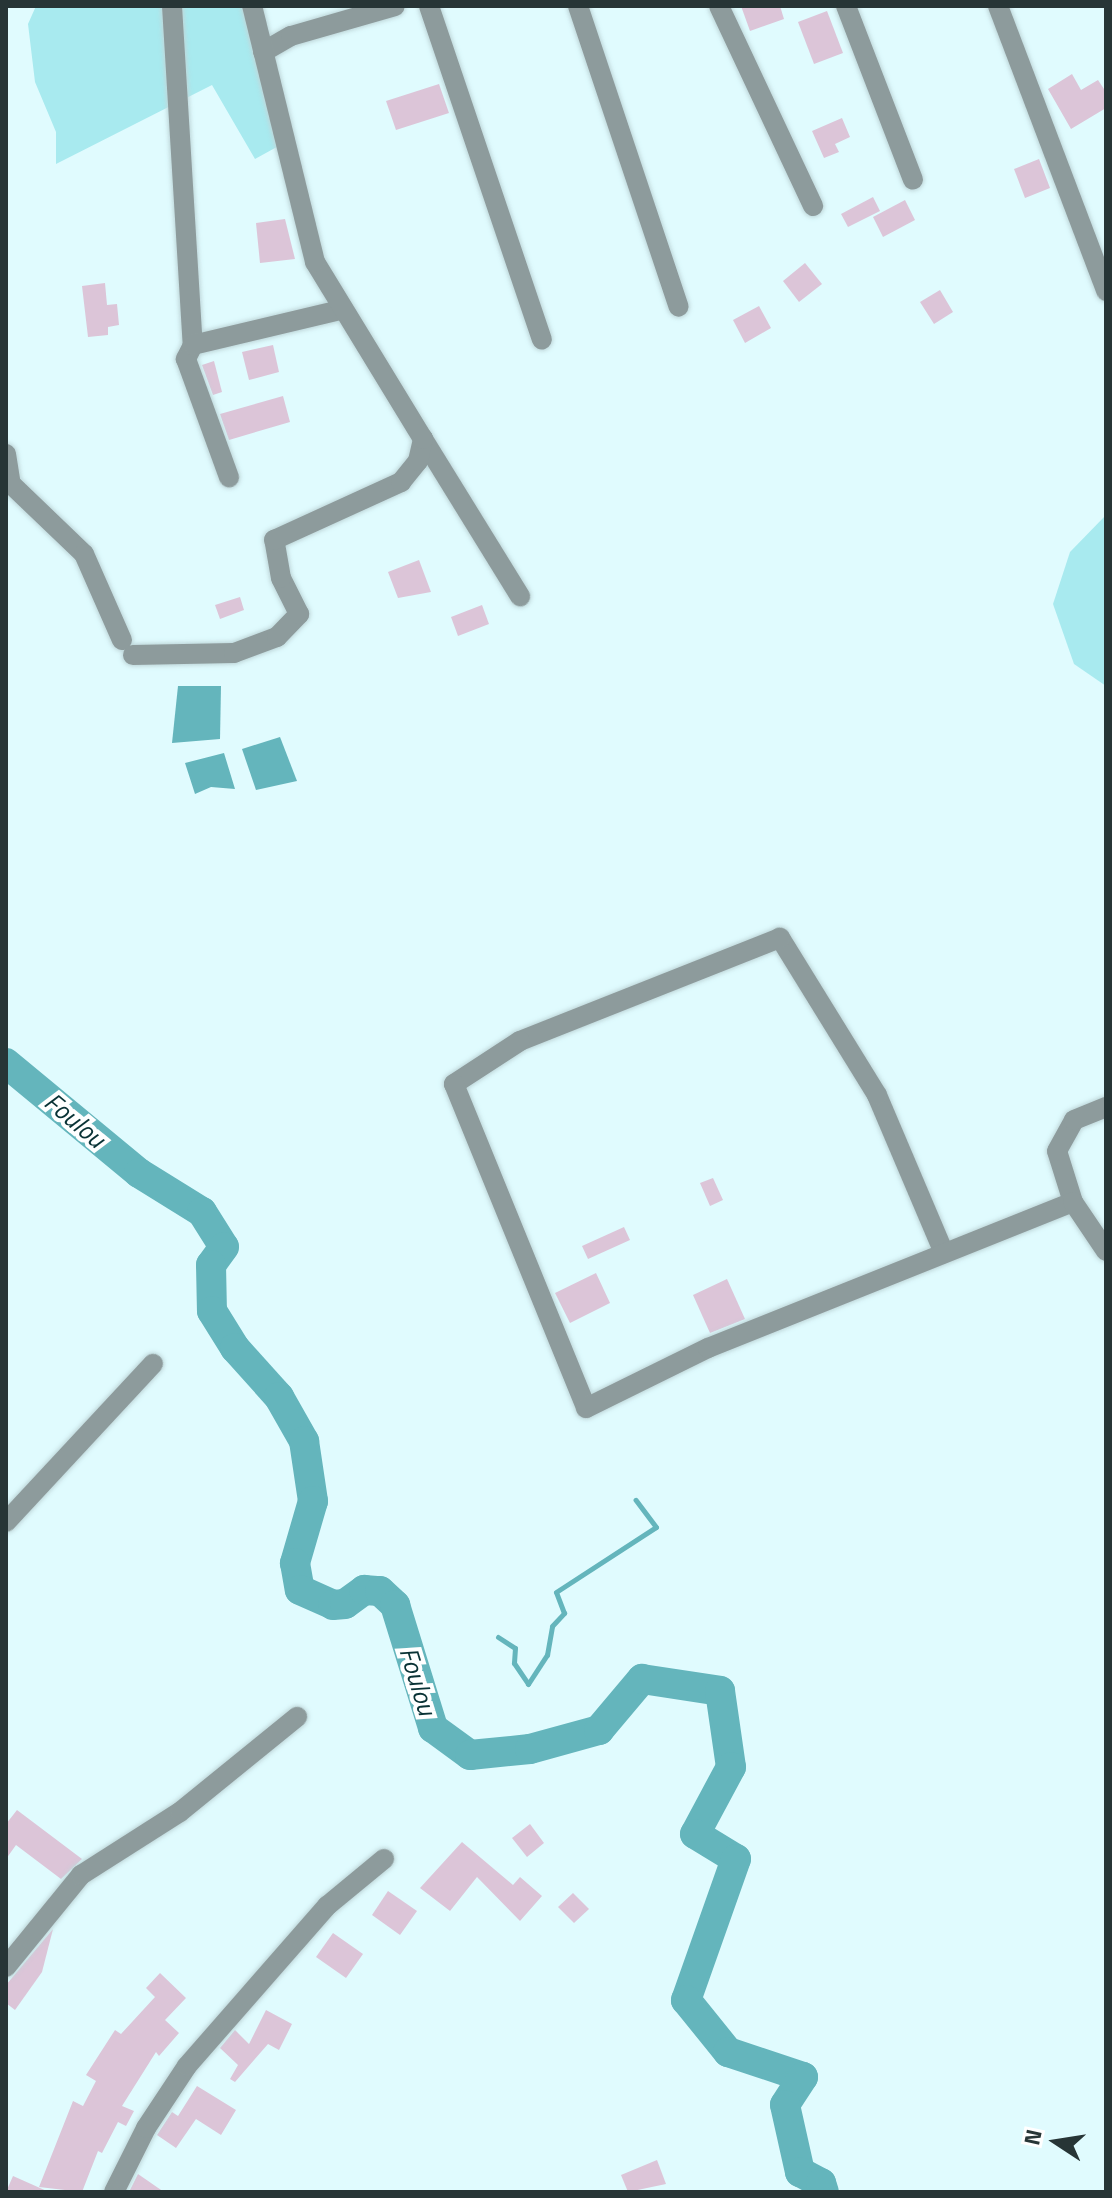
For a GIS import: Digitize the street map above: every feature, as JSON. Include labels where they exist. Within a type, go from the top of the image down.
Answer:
[{"type":"street","points":[[172,6],[193,345],[186,359],[229,477]]},
{"type":"street","points":[[252,6],[307,235],[340,310],[520,596]]},
{"type":"street","points":[[263,52],[291,36],[395,6]]},
{"type":"street","points":[[429,6],[542,339]]},
{"type":"street","points":[[578,6],[679,307]]},
{"type":"street","points":[[719,6],[813,206]]},
{"type":"street","points":[[846,6],[913,180]]},
{"type":"street","points":[[998,6],[1106,291]]},
{"type":"street","points":[[193,345],[340,310]]},
{"type":"street","points":[[6,454],[9,488],[84,554],[127,648],[234,653],[277,637],[299,614],[281,578],[274,540],[401,482],[418,461],[423,439]]},
{"type":"street","points":[[944,1253],[877,1095],[780,938],[520,1041],[454,1084],[586,1408],[708,1348],[1073,1202]]},
{"type":"street","points":[[1106,1107],[1074,1120],[1057,1151],[1073,1202],[1106,1251]]},
{"type":"street","points":[[6,1522],[153,1364]]},
{"type":"street","points":[[6,1967],[81,1875],[180,1812],[297,1717]]},
{"type":"street","points":[[114,2192],[146,2128],[187,2066],[327,1906],[384,1859]]},
{"type":"shaded area","points":[[36,6],[252,6],[284,143],[255,159],[212,85],[56,164],[56,132],[35,82],[28,24]]},
{"type":"shaded area","points":[[1106,515],[1106,686],[1074,664],[1053,604],[1070,552]]},
{"type":"shaded area","points":[[178,686],[221,686],[220,739],[172,743]]},
{"type":"shaded area","points":[[280,737],[297,781],[256,790],[242,749]]},
{"type":"shaded area","points":[[224,753],[235,789],[211,787],[195,794],[185,763]]},
{"type":"building","points":[[741,6],[780,6],[784,19],[750,31]]},
{"type":"building","points":[[827,11],[843,53],[814,64],[798,22]]},
{"type":"building","points":[[1072,74],[1081,90],[1098,80],[1106,92],[1106,108],[1071,129],[1048,89]]},
{"type":"building","points":[[439,84],[449,113],[396,130],[386,101]]},
{"type":"building","points":[[842,118],[850,137],[835,144],[839,152],[824,158],[812,131]]},
{"type":"building","points":[[1039,159],[1050,188],[1025,198],[1014,169]]},
{"type":"building","points":[[873,197],[880,211],[848,227],[841,214]]},
{"type":"building","points":[[905,200],[915,220],[883,237],[873,217]]},
{"type":"building","points":[[285,219],[295,259],[260,263],[256,223]]},
{"type":"building","points":[[805,263],[822,284],[799,302],[783,281]]},
{"type":"building","points":[[105,283],[107,305],[117,304],[119,325],[108,327],[108,335],[88,337],[82,286]]},
{"type":"building","points":[[940,290],[953,312],[934,324],[920,302]]},
{"type":"building","points":[[759,306],[771,328],[745,343],[733,320]]},
{"type":"building","points":[[273,345],[279,372],[249,380],[242,352]]},
{"type":"building","points":[[214,361],[222,392],[213,395],[202,365]]},
{"type":"building","points":[[283,396],[290,422],[229,440],[220,414]]},
{"type":"building","points":[[419,560],[431,592],[398,598],[388,572]]},
{"type":"building","points":[[240,597],[244,610],[220,619],[215,605]]},
{"type":"building","points":[[482,605],[489,624],[458,636],[451,617]]},
{"type":"building","points":[[713,1178],[723,1200],[710,1206],[700,1183]]},
{"type":"building","points":[[624,1227],[630,1240],[588,1259],[582,1246]]},
{"type":"building","points":[[596,1273],[610,1303],[570,1323],[555,1293]]},
{"type":"building","points":[[727,1279],[745,1319],[710,1333],[693,1295]]},
{"type":"building","points":[[17,1810],[82,1859],[61,1879],[16,1845],[6,1859],[6,1824]]},
{"type":"building","points":[[530,1824],[544,1843],[527,1857],[512,1838]]},
{"type":"building","points":[[462,1842],[513,1885],[520,1877],[542,1896],[520,1921],[477,1877],[450,1911],[420,1888]]},
{"type":"building","points":[[388,1891],[417,1911],[400,1935],[372,1915]]},
{"type":"building","points":[[573,1893],[589,1909],[574,1923],[558,1907]]},
{"type":"building","points":[[53,1929],[42,1972],[15,2010],[6,2003],[6,1985]]},
{"type":"building","points":[[333,1933],[363,1954],[346,1978],[316,1957]]},
{"type":"building","points":[[160,1973],[186,1998],[165,2020],[179,2033],[159,2056],[156,2052],[122,2106],[134,2111],[126,2126],[118,2122],[102,2153],[98,2151],[82,2192],[39,2187],[73,2101],[83,2106],[96,2081],[86,2075],[115,2030],[121,2034],[155,1997],[146,1988]]},
{"type":"building","points":[[266,2010],[292,2024],[279,2050],[268,2044],[235,2082],[230,2079],[238,2065],[220,2048],[235,2030],[249,2044]]},
{"type":"building","points":[[197,2086],[236,2110],[221,2135],[196,2119],[176,2148],[157,2135],[172,2112],[178,2116]]},
{"type":"building","points":[[657,2160],[666,2184],[628,2192],[621,2175]]},
{"type":"building","points":[[138,2174],[164,2192],[129,2192]]},
{"type":"building","points":[[13,2176],[49,2192],[6,2192]]},
{"type":"waterway","name":"Foulou","points":[[6,1063],[139,1173],[202,1212],[224,1247],[211,1265],[212,1311],[235,1348],[279,1397],[304,1441],[313,1501],[295,1563],[300,1590],[333,1605],[345,1604],[364,1590],[380,1591],[395,1605],[433,1728],[470,1755],[530,1749],[599,1730],[642,1679],[720,1691],[731,1767],[695,1834],[736,1859],[686,2000],[728,2052],[803,2077],[785,2105],[800,2172],[821,2183],[824,2192]]},
{"type":"waterway","points":[[498,1637],[515,1648],[514,1663],[528,1684],[547,1655],[552,1626],[564,1613],[556,1592],[656,1527],[636,1500]]}]
